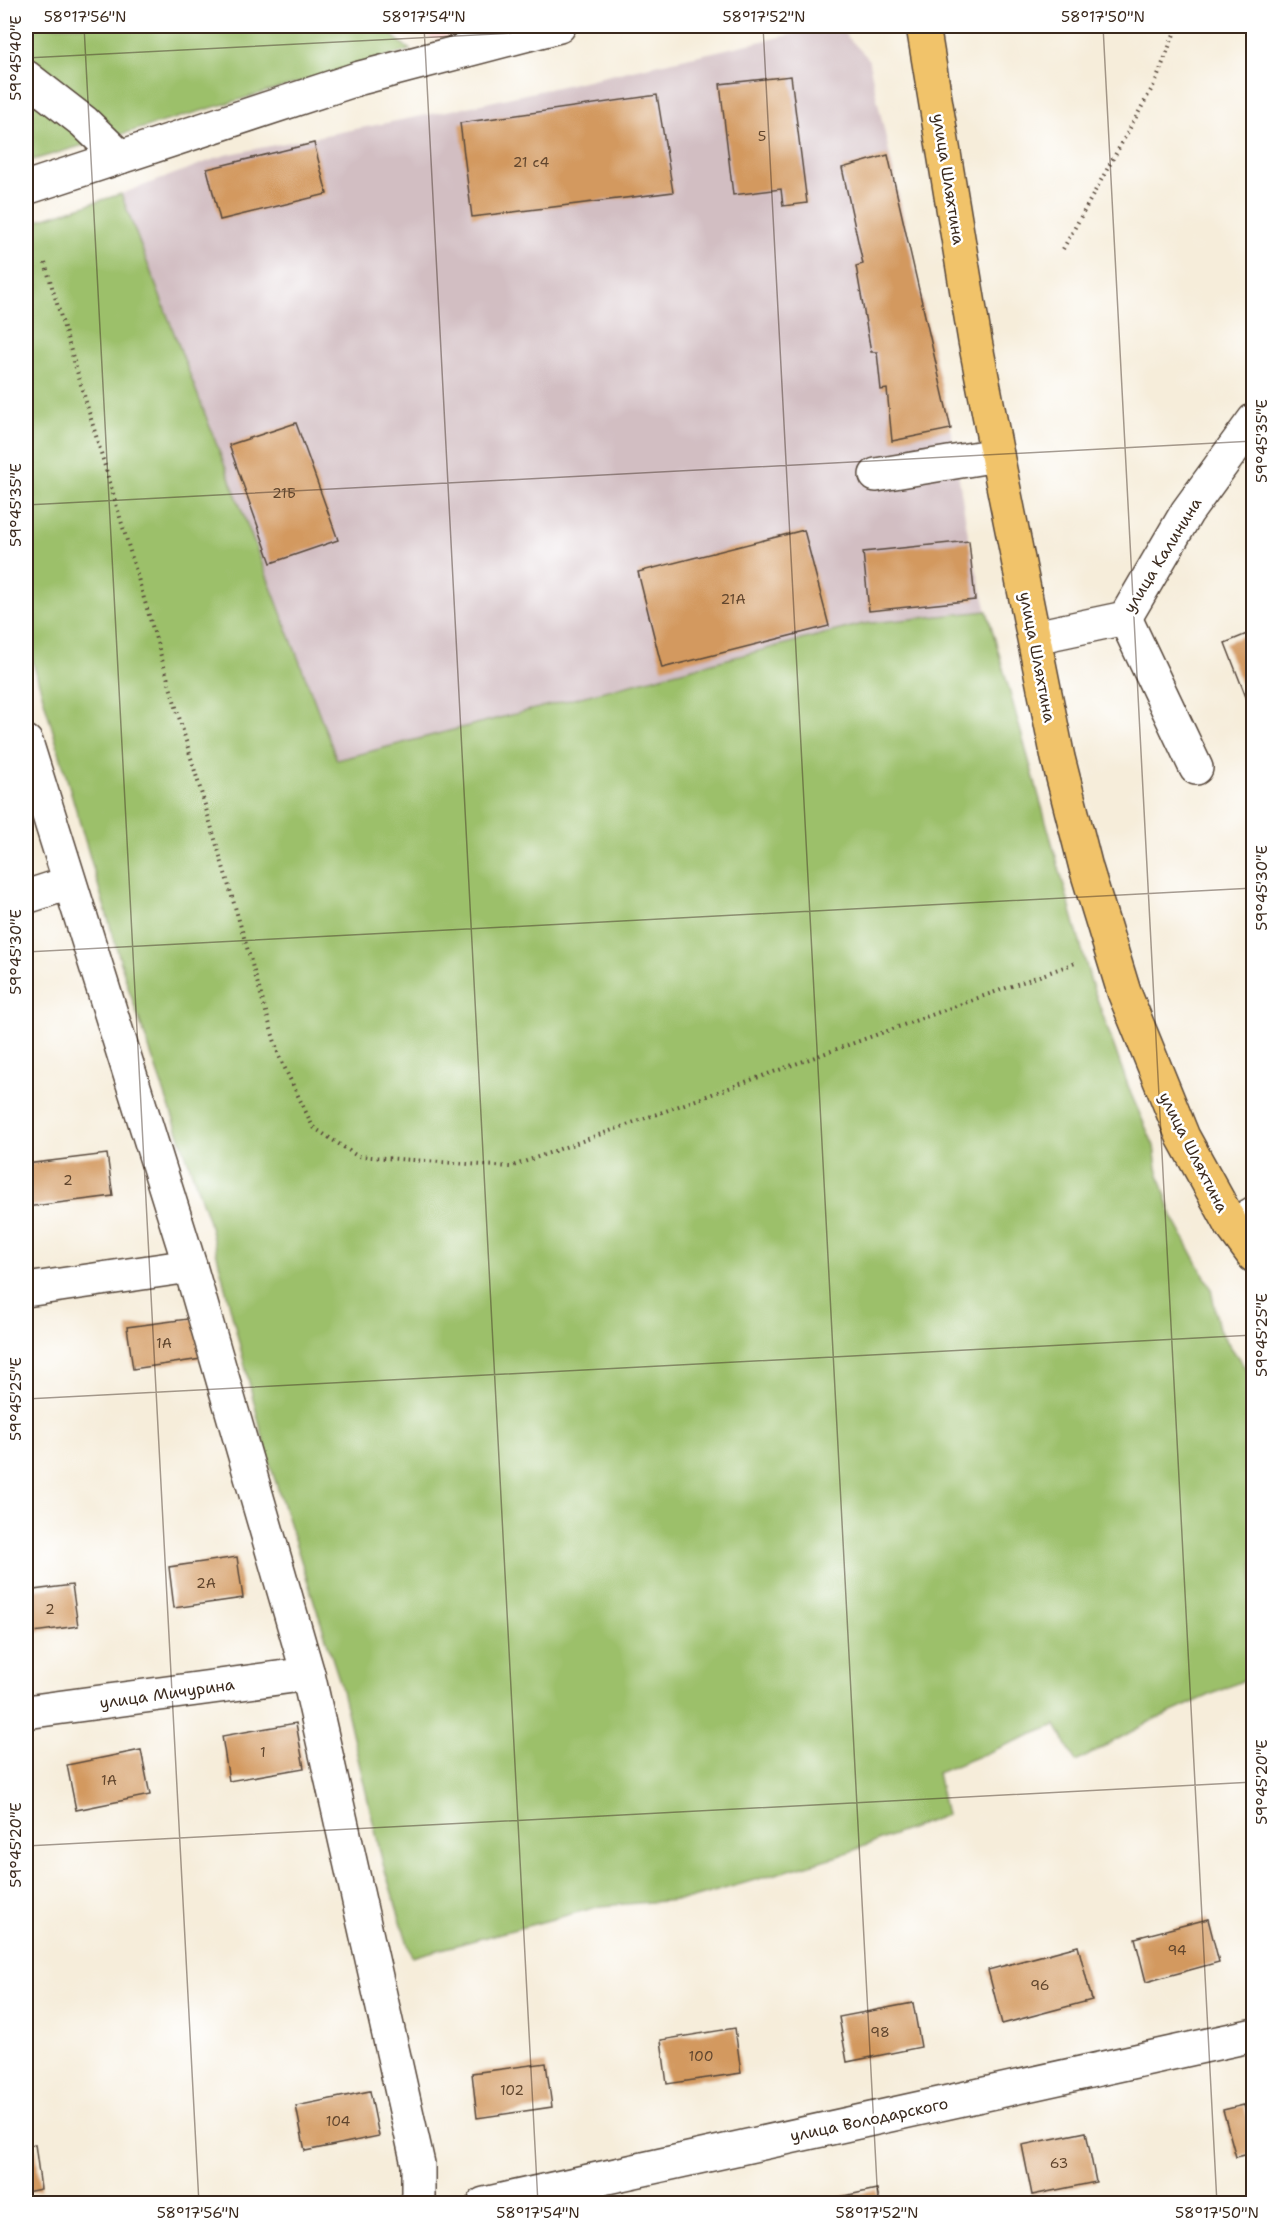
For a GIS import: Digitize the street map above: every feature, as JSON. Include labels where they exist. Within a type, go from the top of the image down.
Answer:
[{"type":"main road","name":"улица Шляхтина","points":[[923,26],[975,341],[1058,758],[1110,950],[1139,1033],[1183,1137],[1243,1220],[1254,1256]]},
{"type":"street","points":[[26,188],[360,78],[559,26]]},
{"type":"street","points":[[26,77],[84,122],[120,157]]},
{"type":"street","name":"улица Калинина","points":[[1035,638],[1125,618],[1187,512],[1254,420]]},
{"type":"street","points":[[876,475],[997,455]]},
{"type":"street","points":[[1125,618],[1196,768]]},
{"type":"street","points":[[26,742],[190,1266],[308,1674],[418,2164],[418,2204]]},
{"type":"street","points":[[26,897],[69,883]]},
{"type":"street","points":[[26,1290],[190,1266]]},
{"type":"street","name":"улица Мичурина","points":[[26,1712],[308,1674]]},
{"type":"street","name":"улица Володарского","points":[[484,2204],[1254,2035]]},
{"type":"path","points":[[1063,249],[1156,81],[1177,26]]},
{"type":"path","points":[[45,263],[279,1056],[313,1127],[357,1156],[510,1167],[1110,950]]},
{"type":"shaded area","points":[[413,26],[474,26],[470,32],[433,39]]},
{"type":"shaded area","points":[[837,26],[868,58],[951,429],[969,541],[987,611],[863,624],[597,702],[337,760],[121,194],[225,155],[472,106]]},
{"type":"green space","points":[[26,26],[380,26],[410,50],[26,162]]},
{"type":"green space","points":[[121,194],[337,760],[863,624],[987,611],[1091,982],[1131,1094],[1154,1146],[1157,1168],[1172,1216],[1211,1288],[1219,1330],[1253,1379],[1253,1676],[1149,1722],[1076,1762],[1056,1725],[937,1773],[946,1815],[838,1856],[689,1899],[601,1906],[412,1957],[383,1864],[340,1682],[268,1458],[208,1219],[128,987],[26,639],[26,224]]},
{"type":"building","points":[[791,76],[807,203],[783,206],[781,189],[733,195],[720,84]]},
{"type":"building","points":[[657,95],[673,192],[472,217],[460,123]]},
{"type":"building","points":[[314,143],[327,194],[220,220],[207,169]]},
{"type":"building","points":[[888,155],[951,429],[892,441],[887,389],[881,390],[877,352],[871,352],[856,266],[863,264],[842,168]]},
{"type":"building","points":[[296,423],[338,540],[271,563],[229,445]]},
{"type":"building","points":[[804,530],[829,626],[662,668],[638,572]]},
{"type":"building","points":[[969,541],[975,600],[869,611],[863,552]]},
{"type":"building","points":[[1254,631],[1254,715],[1253,715],[1225,643]]},
{"type":"building","points":[[107,1154],[113,1196],[26,1207],[26,1164]]},
{"type":"building","points":[[195,1318],[201,1359],[133,1369],[127,1327]]},
{"type":"building","points":[[237,1557],[243,1598],[174,1608],[169,1567]]},
{"type":"building","points":[[72,1585],[78,1626],[26,1633],[26,1591]]},
{"type":"building","points":[[296,1723],[304,1768],[229,1781],[222,1736]]},
{"type":"building","points":[[141,1750],[150,1795],[76,1810],[67,1765]]},
{"type":"building","points":[[1208,1919],[1219,1962],[1146,1982],[1135,1938]]},
{"type":"building","points":[[1078,1946],[1092,2000],[1002,2024],[988,1970]]},
{"type":"building","points":[[913,2003],[921,2047],[847,2062],[839,2017]]},
{"type":"building","points":[[735,2028],[741,2073],[667,2084],[661,2040]]},
{"type":"building","points":[[546,2063],[552,2107],[477,2118],[472,2073]]},
{"type":"building","points":[[370,2091],[379,2136],[305,2151],[296,2106]]},
{"type":"building","points":[[1244,2105],[1254,2138],[1254,2153],[1236,2157],[1223,2110]]},
{"type":"building","points":[[1086,2132],[1096,2182],[1032,2195],[1022,2145]]},
{"type":"building","points":[[35,2144],[41,2189],[26,2192],[26,2146]]},
{"type":"building","points":[[877,2189],[880,2204],[840,2204],[839,2197]]}]
